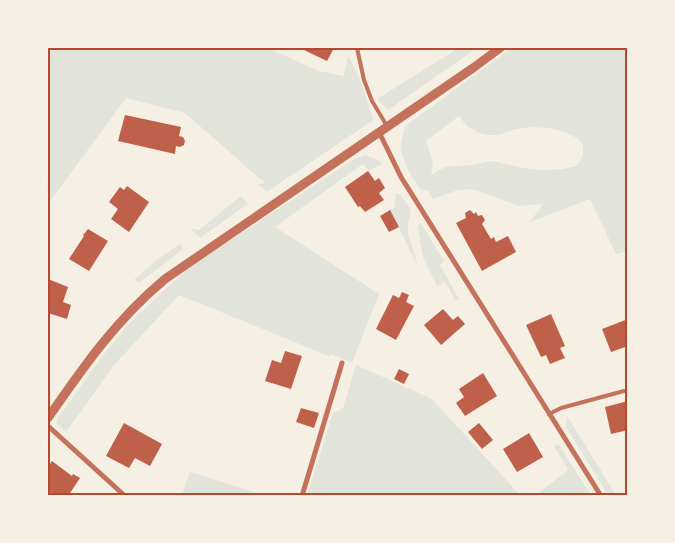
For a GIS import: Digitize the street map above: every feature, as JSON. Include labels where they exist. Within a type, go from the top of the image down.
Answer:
[{"type":"street","points":[[48,418],[106,336],[151,290],[207,248],[500,48]]},
{"type":"street","points":[[379,132],[401,177],[601,496]]},
{"type":"street","points":[[302,496],[342,363]]},
{"type":"street","points":[[48,426],[125,496]]},
{"type":"lane","points":[[357,48],[364,80],[372,101],[387,126]]},
{"type":"lane","points":[[549,414],[561,408],[624,391]]},
{"type":"shaded area","points":[[48,48],[268,48],[319,71],[344,76],[348,56],[360,79],[373,120],[267,192],[258,184],[265,183],[185,113],[126,98],[48,204]]},
{"type":"shaded area","points":[[459,48],[477,48],[388,110],[377,99]]},
{"type":"shaded area","points":[[512,48],[627,48],[627,259],[625,252],[616,254],[590,199],[530,222],[543,204],[519,206],[472,189],[458,190],[433,199],[428,190],[422,191],[406,164],[401,147],[405,126]],"holes":[[[459,116],[466,125],[476,132],[488,135],[499,135],[512,130],[530,127],[550,128],[565,132],[579,139],[583,146],[583,156],[576,166],[563,169],[524,168],[492,161],[445,167],[431,175],[433,162],[426,141]]]},
{"type":"shaded area","points":[[365,155],[379,160],[382,164],[368,171],[363,164],[275,227],[379,294],[352,363],[331,354],[329,356],[179,295],[114,365],[66,432],[57,424],[57,419],[128,324],[174,281],[199,261],[354,159]]},
{"type":"shaded area","points":[[396,194],[400,194],[411,210],[408,234],[418,266],[390,210],[394,208]]},
{"type":"shaded area","points":[[241,196],[248,204],[200,238],[191,229],[199,230]]},
{"type":"shaded area","points":[[421,223],[444,261],[440,265],[459,299],[456,301],[445,282],[437,286],[423,257],[418,228]]},
{"type":"shaded area","points":[[180,244],[183,249],[140,282],[134,280],[154,262]]},
{"type":"shaded area","points":[[356,365],[432,399],[520,495],[307,495],[333,413],[343,408]]},
{"type":"shaded area","points":[[567,416],[616,495],[608,495],[566,427]]},
{"type":"shaded area","points":[[559,445],[591,495],[536,495],[568,470],[554,446]]},
{"type":"shaded area","points":[[190,472],[264,495],[182,495]]},
{"type":"building","points":[[306,48],[334,48],[327,61],[304,50]]},
{"type":"building","points":[[125,115],[181,127],[179,136],[183,137],[184,145],[176,146],[175,154],[118,141]]},
{"type":"building","points":[[368,171],[375,181],[379,178],[385,188],[379,193],[384,200],[365,212],[360,206],[358,207],[345,187]]},
{"type":"building","points":[[127,186],[149,202],[129,232],[111,219],[118,209],[109,202],[120,187],[124,190]]},
{"type":"building","points":[[390,210],[399,227],[389,232],[380,216]]},
{"type":"building","points":[[470,210],[474,214],[476,212],[478,216],[482,215],[485,220],[482,224],[491,239],[494,237],[496,242],[508,236],[516,252],[482,271],[456,223],[466,218],[465,213]]},
{"type":"building","points":[[88,229],[108,241],[89,271],[69,259]]},
{"type":"building","points":[[48,279],[68,287],[63,302],[71,305],[67,319],[48,313]]},
{"type":"building","points":[[402,292],[409,295],[406,302],[414,306],[396,340],[376,329],[393,295],[399,298]]},
{"type":"building","points":[[443,309],[453,320],[458,316],[465,324],[441,345],[424,325]]},
{"type":"building","points":[[551,314],[565,346],[560,348],[565,358],[550,364],[546,355],[541,357],[526,325]]},
{"type":"building","points":[[628,319],[628,346],[611,352],[602,329]]},
{"type":"building","points":[[285,351],[302,356],[291,389],[265,381],[272,360],[281,363]]},
{"type":"building","points":[[399,369],[409,374],[404,384],[394,379]]},
{"type":"building","points":[[483,373],[497,396],[465,416],[456,403],[464,397],[459,389]]},
{"type":"building","points":[[628,401],[628,430],[611,434],[605,407]]},
{"type":"building","points":[[301,408],[319,413],[314,428],[296,422]]},
{"type":"building","points":[[124,423],[162,444],[150,466],[135,458],[129,468],[106,456]]},
{"type":"building","points":[[479,423],[493,440],[482,449],[468,432]]},
{"type":"building","points":[[529,433],[543,457],[517,472],[503,449]]},
{"type":"building","points":[[52,461],[72,476],[73,474],[80,478],[68,496],[55,496],[48,491],[48,467]]}]
